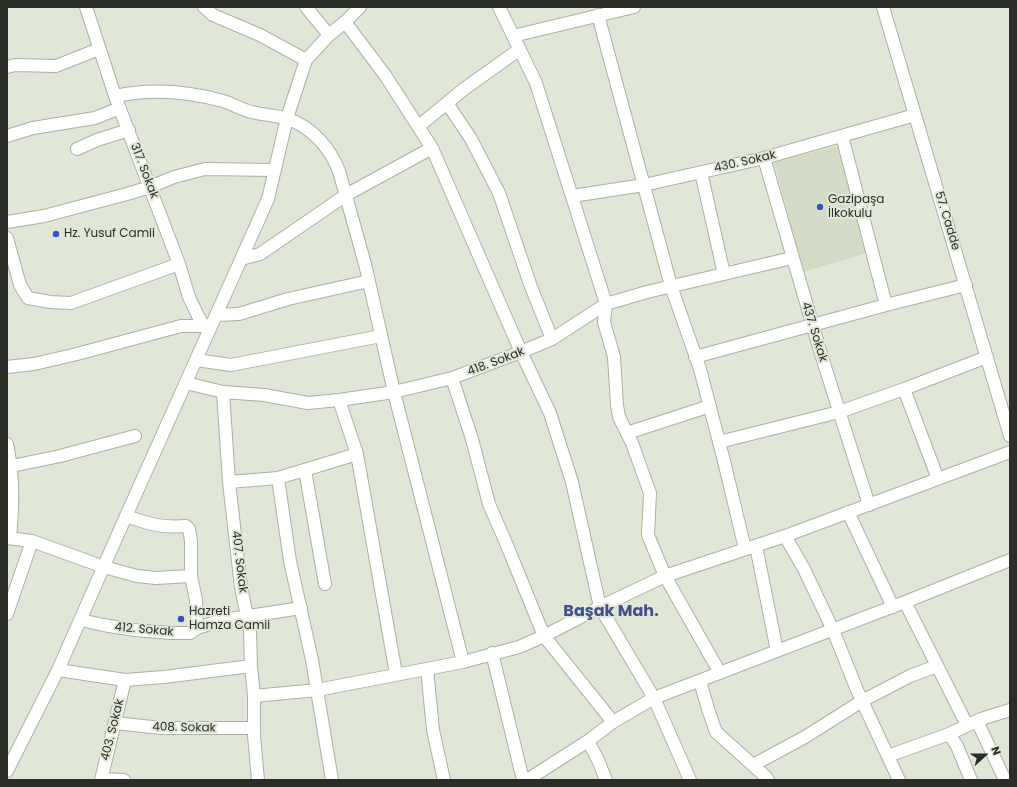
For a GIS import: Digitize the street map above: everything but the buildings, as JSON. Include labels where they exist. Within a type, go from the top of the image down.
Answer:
[{"type":"street","name":"317. Sokak","points":[[86,7],[115,96],[179,264],[189,296],[198,316],[207,327]]},
{"type":"street","points":[[204,7],[213,15],[260,36],[306,60]]},
{"type":"street","points":[[306,7],[329,35]]},
{"type":"street","points":[[7,772],[58,670],[81,620],[196,360],[207,327],[217,315],[268,199],[287,118],[306,60],[329,35],[360,7]]},
{"type":"street","points":[[499,7],[536,83],[606,304],[604,322],[614,357],[619,417],[628,433],[650,492],[648,534],[665,576],[720,673]]},
{"type":"street","points":[[513,36],[634,7]]},
{"type":"street","name":"57. Cadde","points":[[883,7],[1010,436]]},
{"type":"street","points":[[598,15],[672,286],[710,406],[777,651]]},
{"type":"street","points":[[345,22],[385,75],[432,148],[521,352],[550,413],[572,482],[600,607],[654,698],[686,779]]},
{"type":"street","points":[[7,67],[14,65],[56,66],[99,49]]},
{"type":"street","points":[[419,126],[464,89],[520,49]]},
{"type":"street","points":[[115,96],[132,92],[182,92],[225,101],[251,112],[287,118],[308,129],[327,148],[334,159],[346,195],[369,281],[394,392],[463,662]]},
{"type":"street","points":[[447,103],[470,139],[499,193],[531,288],[552,339]]},
{"type":"street","points":[[7,136],[33,128],[95,118],[120,108]]},
{"type":"street","name":"430. Sokak","points":[[572,196],[644,185],[764,158],[915,116]]},
{"type":"street","points":[[77,149],[97,140],[128,130]]},
{"type":"street","points":[[842,136],[886,305]]},
{"type":"street","points":[[242,259],[260,254],[346,195],[432,148]]},
{"type":"street","name":"437. Sokak","points":[[764,158],[812,325],[869,505]]},
{"type":"street","points":[[7,222],[44,216],[150,187],[174,177],[205,170],[275,170]]},
{"type":"street","points":[[701,172],[724,274]]},
{"type":"street","points":[[7,238],[20,285],[28,298],[50,302],[71,303],[179,264]]},
{"type":"street","name":"418. Sokak","points":[[186,383],[223,392],[264,395],[308,403],[394,392],[452,378],[521,352],[552,339],[606,304],[647,292],[792,258]]},
{"type":"street","points":[[217,315],[239,314],[288,299],[369,281]]},
{"type":"street","points":[[695,357],[886,305],[966,285]]},
{"type":"street","points":[[7,367],[34,364],[77,354],[181,326],[207,327]]},
{"type":"street","points":[[196,360],[231,364],[381,336]]},
{"type":"street","points":[[719,442],[839,412],[904,389],[987,356]]},
{"type":"street","points":[[452,378],[472,439],[489,504],[544,636],[613,722]]},
{"type":"street","points":[[904,389],[938,479]]},
{"type":"street","name":"407. Sokak","points":[[223,392],[229,482],[241,587],[250,631],[254,696],[254,728],[258,780]]},
{"type":"street","points":[[339,400],[357,454],[396,674]]},
{"type":"street","points":[[628,433],[710,406]]},
{"type":"street","points":[[12,466],[60,456],[135,436]]},
{"type":"street","points":[[7,444],[12,466],[13,505],[8,538],[32,541],[137,576],[156,578],[191,576]]},
{"type":"street","points":[[254,696],[317,690],[463,662],[519,647],[665,576],[785,536],[1010,452]]},
{"type":"street","points":[[229,482],[278,478],[357,454]]},
{"type":"street","points":[[305,470],[325,584]]},
{"type":"street","points":[[278,478],[290,561],[312,660],[332,780]]},
{"type":"street","points":[[848,512],[893,607]]},
{"type":"street","points":[[126,516],[151,525],[171,527],[186,526],[189,529],[191,541],[191,576],[196,600],[197,628]]},
{"type":"street","points":[[785,536],[804,569],[833,630],[862,701],[899,780]]},
{"type":"street","points":[[7,614],[32,541]]},
{"type":"street","points":[[527,780],[588,741],[613,722],[654,698],[906,602],[1010,560]]},
{"type":"street","points":[[906,602],[937,666],[1005,780]]},
{"type":"street","name":"412. Sokak","points":[[81,620],[111,627],[171,633],[190,633],[197,628],[222,620],[246,615],[301,608]]},
{"type":"street","points":[[492,653],[523,780]]},
{"type":"street","points":[[58,670],[125,680],[164,677],[251,666]]},
{"type":"street","points":[[754,765],[805,737],[862,701],[910,676],[937,666]]},
{"type":"street","points":[[427,668],[433,730],[444,780]]},
{"type":"street","name":"403. Sokak","points":[[101,780],[125,680]]},
{"type":"street","points":[[700,681],[716,732],[754,765],[768,780]]},
{"type":"street","points":[[888,756],[949,734],[972,723],[1010,710]]},
{"type":"street","name":"408. Sokak","points":[[114,723],[162,728],[254,728]]},
{"type":"street","points":[[949,734],[957,746],[971,780]]},
{"type":"street","points":[[588,741],[606,780]]},
{"type":"street","points":[[101,780],[124,780]]},
{"type":"shaded area","name":"Gazipaşa İlkokulu","points":[[838,146],[867,253],[803,272],[774,162]]},
{"type":"place","name":"Gazipaşa İlkokulu","points":[[820,207]]},
{"type":"place","name":"Hz. Yusuf Camii","points":[[56,234]]},
{"type":"place","name":"Hazreti Hamza Camii","points":[[181,619]]},
{"type":"district","name":"Başak Mah.","points":[[611,612]]}]
